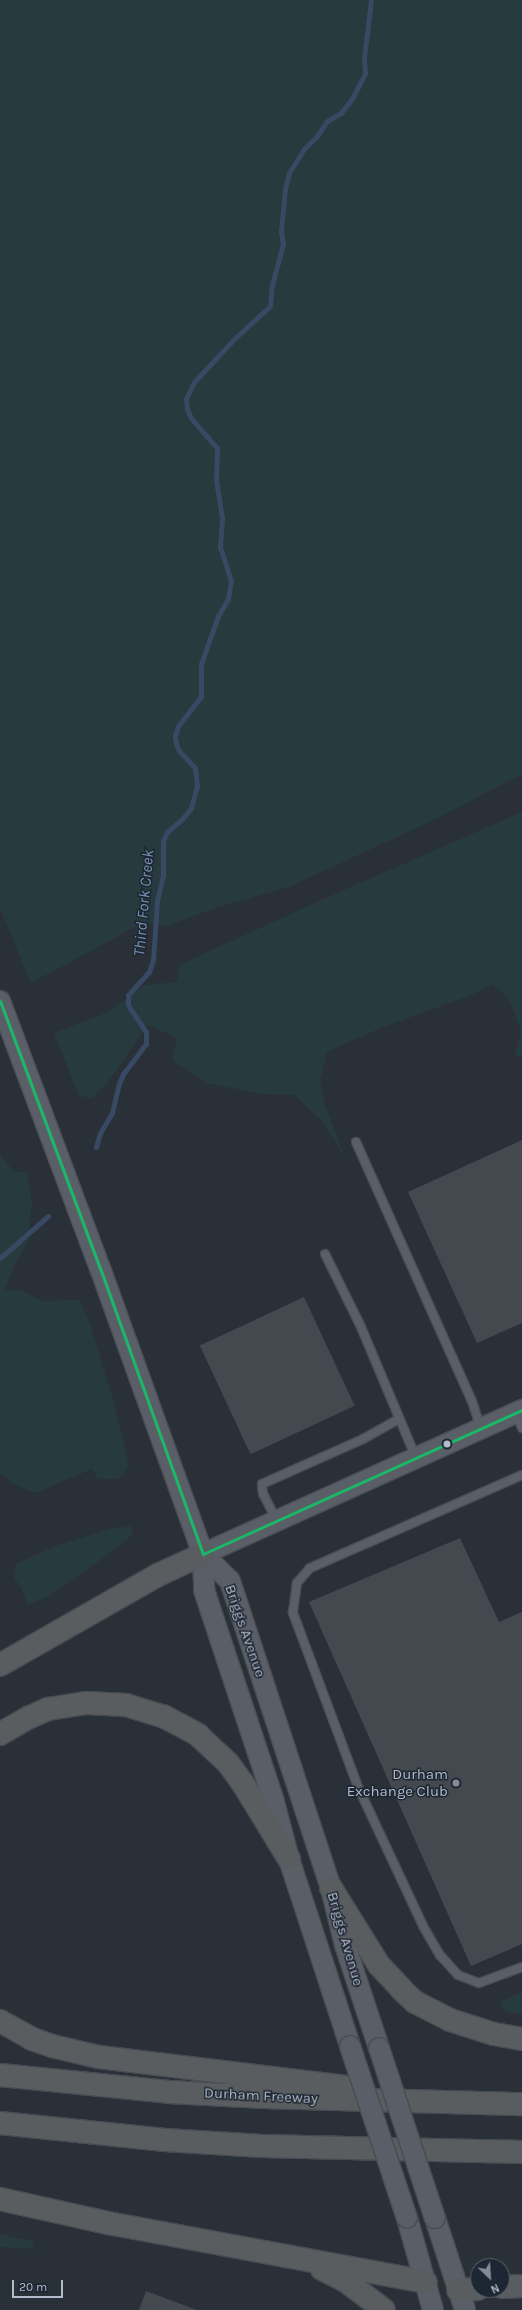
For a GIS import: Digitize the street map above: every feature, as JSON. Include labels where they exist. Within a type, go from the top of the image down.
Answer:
[{"type":"highway","points":[[0,1665],[158,1575],[203,1554]]},
{"type":"highway","points":[[0,1734],[30,1717],[66,1705],[105,1703],[126,1705],[163,1716],[198,1735],[228,1764],[251,1795],[289,1859]]},
{"type":"highway","points":[[331,1888],[379,1964],[394,1982],[416,2002],[450,2020],[494,2034],[522,2039]]},
{"type":"highway","points":[[0,2021],[32,2039],[52,2046],[99,2057],[474,2103]]},
{"type":"highway","name":"Durham Freeway","points":[[0,2075],[169,2092],[265,2097],[522,2104]]},
{"type":"highway","points":[[0,2124],[88,2134],[247,2145],[522,2152]]},
{"type":"highway","points":[[0,2199],[108,2223],[426,2282]]},
{"type":"highway","points":[[297,2258],[347,2282],[384,2310]]},
{"type":"highway","points":[[510,2287],[522,2286]]},
{"type":"street","points":[[0,1001],[100,1268],[203,1554],[481,1428],[520,1417]]},
{"type":"street","name":"Briggs Avenue","points":[[203,1554],[204,1590],[274,1802],[289,1859],[407,2218],[433,2310]]},
{"type":"street","name":"Briggs Avenue","points":[[203,1554],[230,1581],[331,1888],[344,1945],[435,2218],[467,2296]]},
{"type":"street","points":[[426,2282],[467,2296]]},
{"type":"lane","points":[[356,1142],[472,1401],[481,1428]]},
{"type":"lane","points":[[325,1254],[362,1327],[416,1458]]},
{"type":"lane","points":[[277,1521],[263,1494],[262,1484],[363,1439],[399,1419]]},
{"type":"lane","points":[[522,1475],[310,1568],[297,1583],[293,1613],[358,1787],[423,1926],[440,1955],[458,1975],[479,1983],[522,1967]]},
{"type":"green space","points":[[0,0],[522,0],[522,774],[432,821],[289,887],[216,908],[166,926],[143,923],[31,983],[0,909]]},
{"type":"green space","points":[[522,812],[522,1056],[515,1056],[521,1031],[509,999],[493,984],[469,996],[383,1027],[327,1052],[320,1081],[326,1107],[345,1157],[322,1121],[295,1095],[261,1094],[207,1083],[172,1061],[177,1038],[148,1025],[106,1085],[92,1098],[79,1096],[54,1033],[108,1012],[145,985],[177,982],[179,965],[319,901]]},
{"type":"green space","points":[[0,1154],[13,1171],[27,1172],[32,1202],[28,1242],[15,1263],[5,1290],[21,1290],[42,1301],[80,1300],[90,1324],[114,1403],[129,1466],[118,1479],[98,1479],[92,1469],[35,1493],[15,1485],[0,1474]]},
{"type":"green space","points":[[131,1526],[133,1534],[106,1556],[47,1597],[28,1605],[22,1589],[14,1578],[16,1564],[55,1546],[110,1529]]},
{"type":"green space","points":[[522,1992],[522,2014],[507,2012],[499,2002]]},
{"type":"green space","points":[[0,2234],[32,2241],[34,2249],[0,2247]]},
{"type":"building","points":[[522,1140],[522,1323],[477,1343],[408,1192]]},
{"type":"building","points":[[304,1297],[355,1406],[250,1454],[200,1346]]},
{"type":"building","name":"Durham Exchange Club","points":[[460,1538],[499,1622],[522,1612],[522,1944],[471,1966],[309,1602]]},
{"type":"building","points":[[146,2291],[197,2310],[139,2310]]},
{"type":"waterway","name":"Third Fork Creek","points":[[96,1147],[100,1133],[112,1113],[118,1086],[123,1074],[146,1044],[146,1032],[128,1004],[128,995],[149,972],[153,960],[157,901],[163,876],[163,841],[167,832],[183,818],[191,808],[197,786],[195,768],[180,752],[176,744],[175,736],[178,726],[201,697],[201,664],[218,616],[228,599],[231,581],[220,547],[222,518],[216,480],[217,448],[191,418],[187,409],[186,399],[194,382],[235,338],[270,306],[272,285],[283,244],[281,231],[285,189],[289,173],[304,149],[317,136],[327,121],[341,113],[353,97],[365,73],[364,58],[371,0]]},
{"type":"waterway","name":"Third Fork Creek","points":[[0,1258],[48,1216]]},
{"type":"transit line","points":[[0,1001],[100,1268],[203,1554],[522,1410]]},
{"type":"place","name":"Durham Exchange Club","points":[[456,1783]]}]
